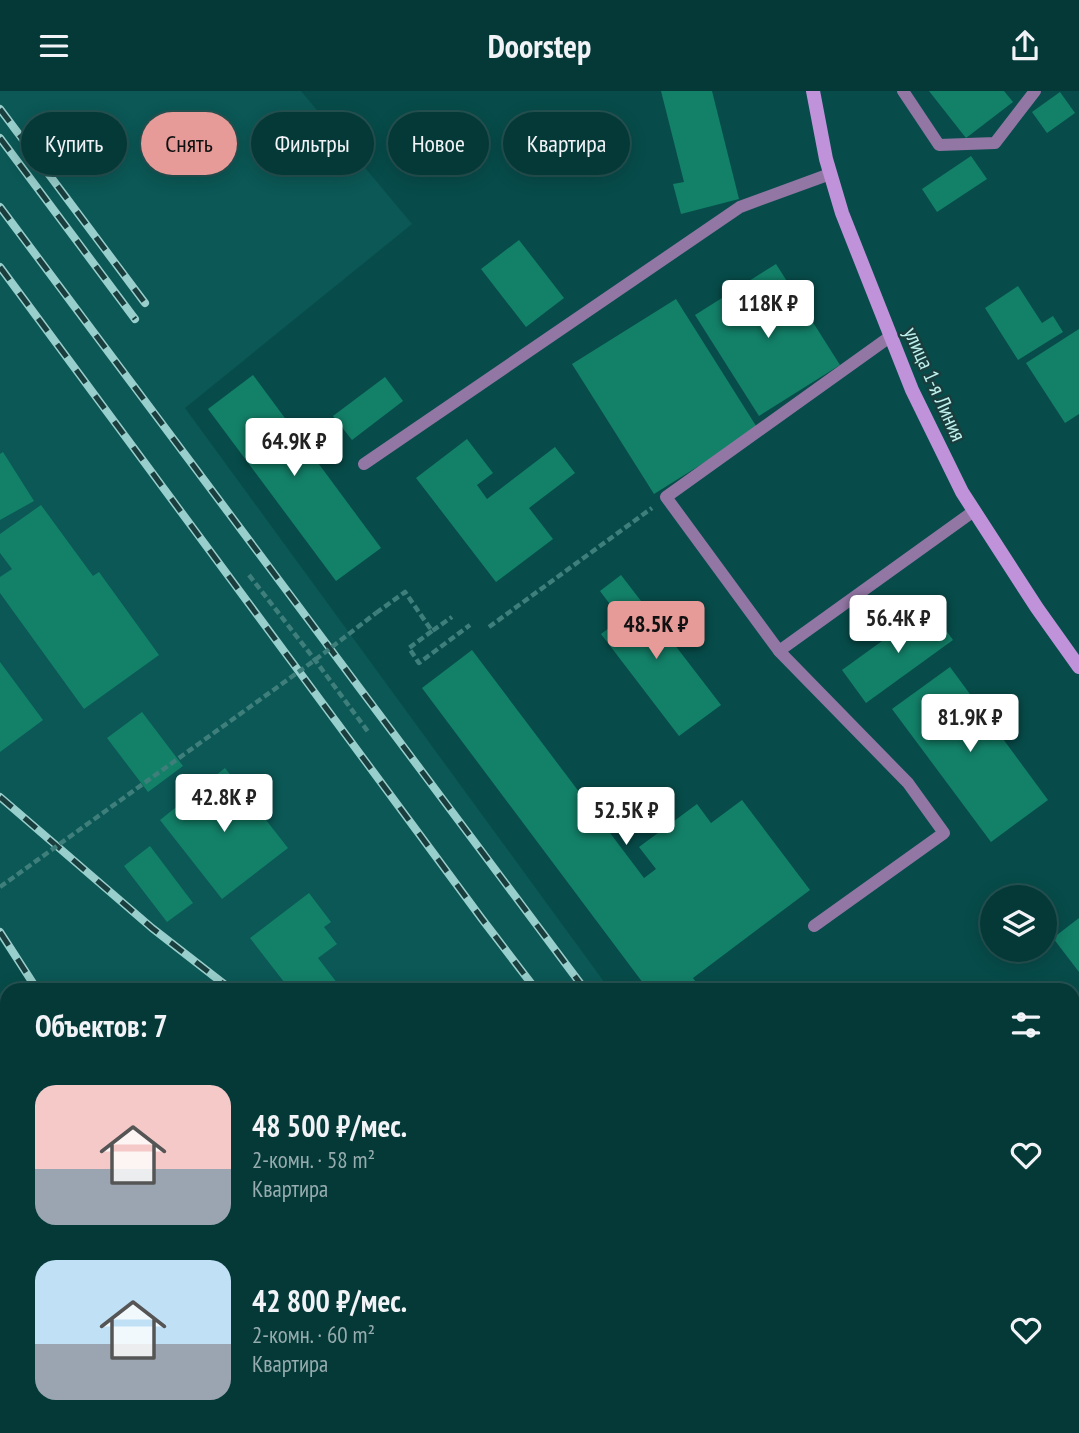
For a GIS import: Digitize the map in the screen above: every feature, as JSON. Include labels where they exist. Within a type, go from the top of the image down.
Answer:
[{"type":"main road","name":"улица 1-я Линия","points":[[813,91],[826,159],[842,213],[912,390],[962,492],[1037,608],[1079,667]]},
{"type":"lane","points":[[903,91],[939,145],[995,143],[1035,91]]},
{"type":"lane","points":[[364,464],[740,208],[830,174]]},
{"type":"lane","points":[[814,926],[944,833],[908,783],[779,651],[666,497],[891,337]]},
{"type":"lane","points":[[779,651],[974,511]]},
{"type":"path","points":[[489,627],[666,497]]},
{"type":"path","points":[[248,575],[369,733]]},
{"type":"path","points":[[0,887],[405,592],[432,631]]},
{"type":"path","points":[[452,617],[409,648],[419,663],[470,625]]},
{"type":"shaded area","points":[[0,91],[301,91],[319,112],[251,112],[251,175],[371,175],[412,224],[185,408],[605,983],[29,983],[0,941]]},
{"type":"building","points":[[661,91],[712,91],[739,199],[681,214],[673,184],[684,182]]},
{"type":"building","points":[[929,91],[1004,91],[1013,102],[966,138]]},
{"type":"building","points":[[1060,92],[1075,113],[1047,133],[1032,112]]},
{"type":"building","points":[[971,156],[987,179],[937,212],[922,189]]},
{"type":"building","points":[[519,240],[564,298],[526,327],[481,269]]},
{"type":"building","points":[[776,264],[840,365],[759,416],[695,315]]},
{"type":"building","points":[[1018,286],[1042,323],[1053,316],[1063,332],[1018,360],[985,308]]},
{"type":"building","points":[[676,299],[758,429],[654,494],[572,364]]},
{"type":"building","points":[[1079,329],[1079,414],[1065,423],[1026,363]]},
{"type":"building","points":[[253,375],[381,548],[336,581],[208,409]]},
{"type":"building","points":[[385,377],[403,401],[352,440],[333,416]]},
{"type":"building","points":[[467,439],[493,473],[477,485],[487,499],[555,447],[575,473],[529,508],[553,539],[496,582],[416,478]]},
{"type":"building","points":[[3,452],[34,501],[0,520],[0,454]]},
{"type":"building","points":[[41,505],[93,576],[99,572],[159,655],[84,709],[0,593],[0,577],[12,569],[0,553],[0,534]]},
{"type":"building","points":[[621,575],[721,705],[679,736],[601,634],[621,619],[600,591]]},
{"type":"building","points":[[929,607],[953,640],[866,703],[842,670]]},
{"type":"building","points":[[472,650],[644,878],[656,869],[639,847],[697,804],[711,823],[742,800],[810,890],[693,978],[696,983],[643,983],[422,688]]},
{"type":"building","points":[[0,662],[43,720],[0,752]]},
{"type":"building","points":[[950,667],[1048,800],[991,842],[892,709]]},
{"type":"building","points":[[142,712],[183,766],[148,792],[107,738]]},
{"type":"building","points":[[225,768],[288,848],[222,899],[160,820]]},
{"type":"building","points":[[150,846],[193,903],[167,922],[124,866]]},
{"type":"building","points":[[309,893],[331,922],[324,927],[337,944],[318,958],[337,983],[285,983],[250,938]]},
{"type":"building","points":[[1079,918],[1079,972],[1057,943],[1057,935]]},
{"type":"railway","points":[[0,109],[145,303]]},
{"type":"railway","points":[[0,138],[135,319]]},
{"type":"railway","points":[[0,207],[580,983]]},
{"type":"railway","points":[[0,267],[531,983]]},
{"type":"railway","points":[[0,797],[152,928],[223,983]]},
{"type":"railway","points":[[0,932],[33,983]]}]
